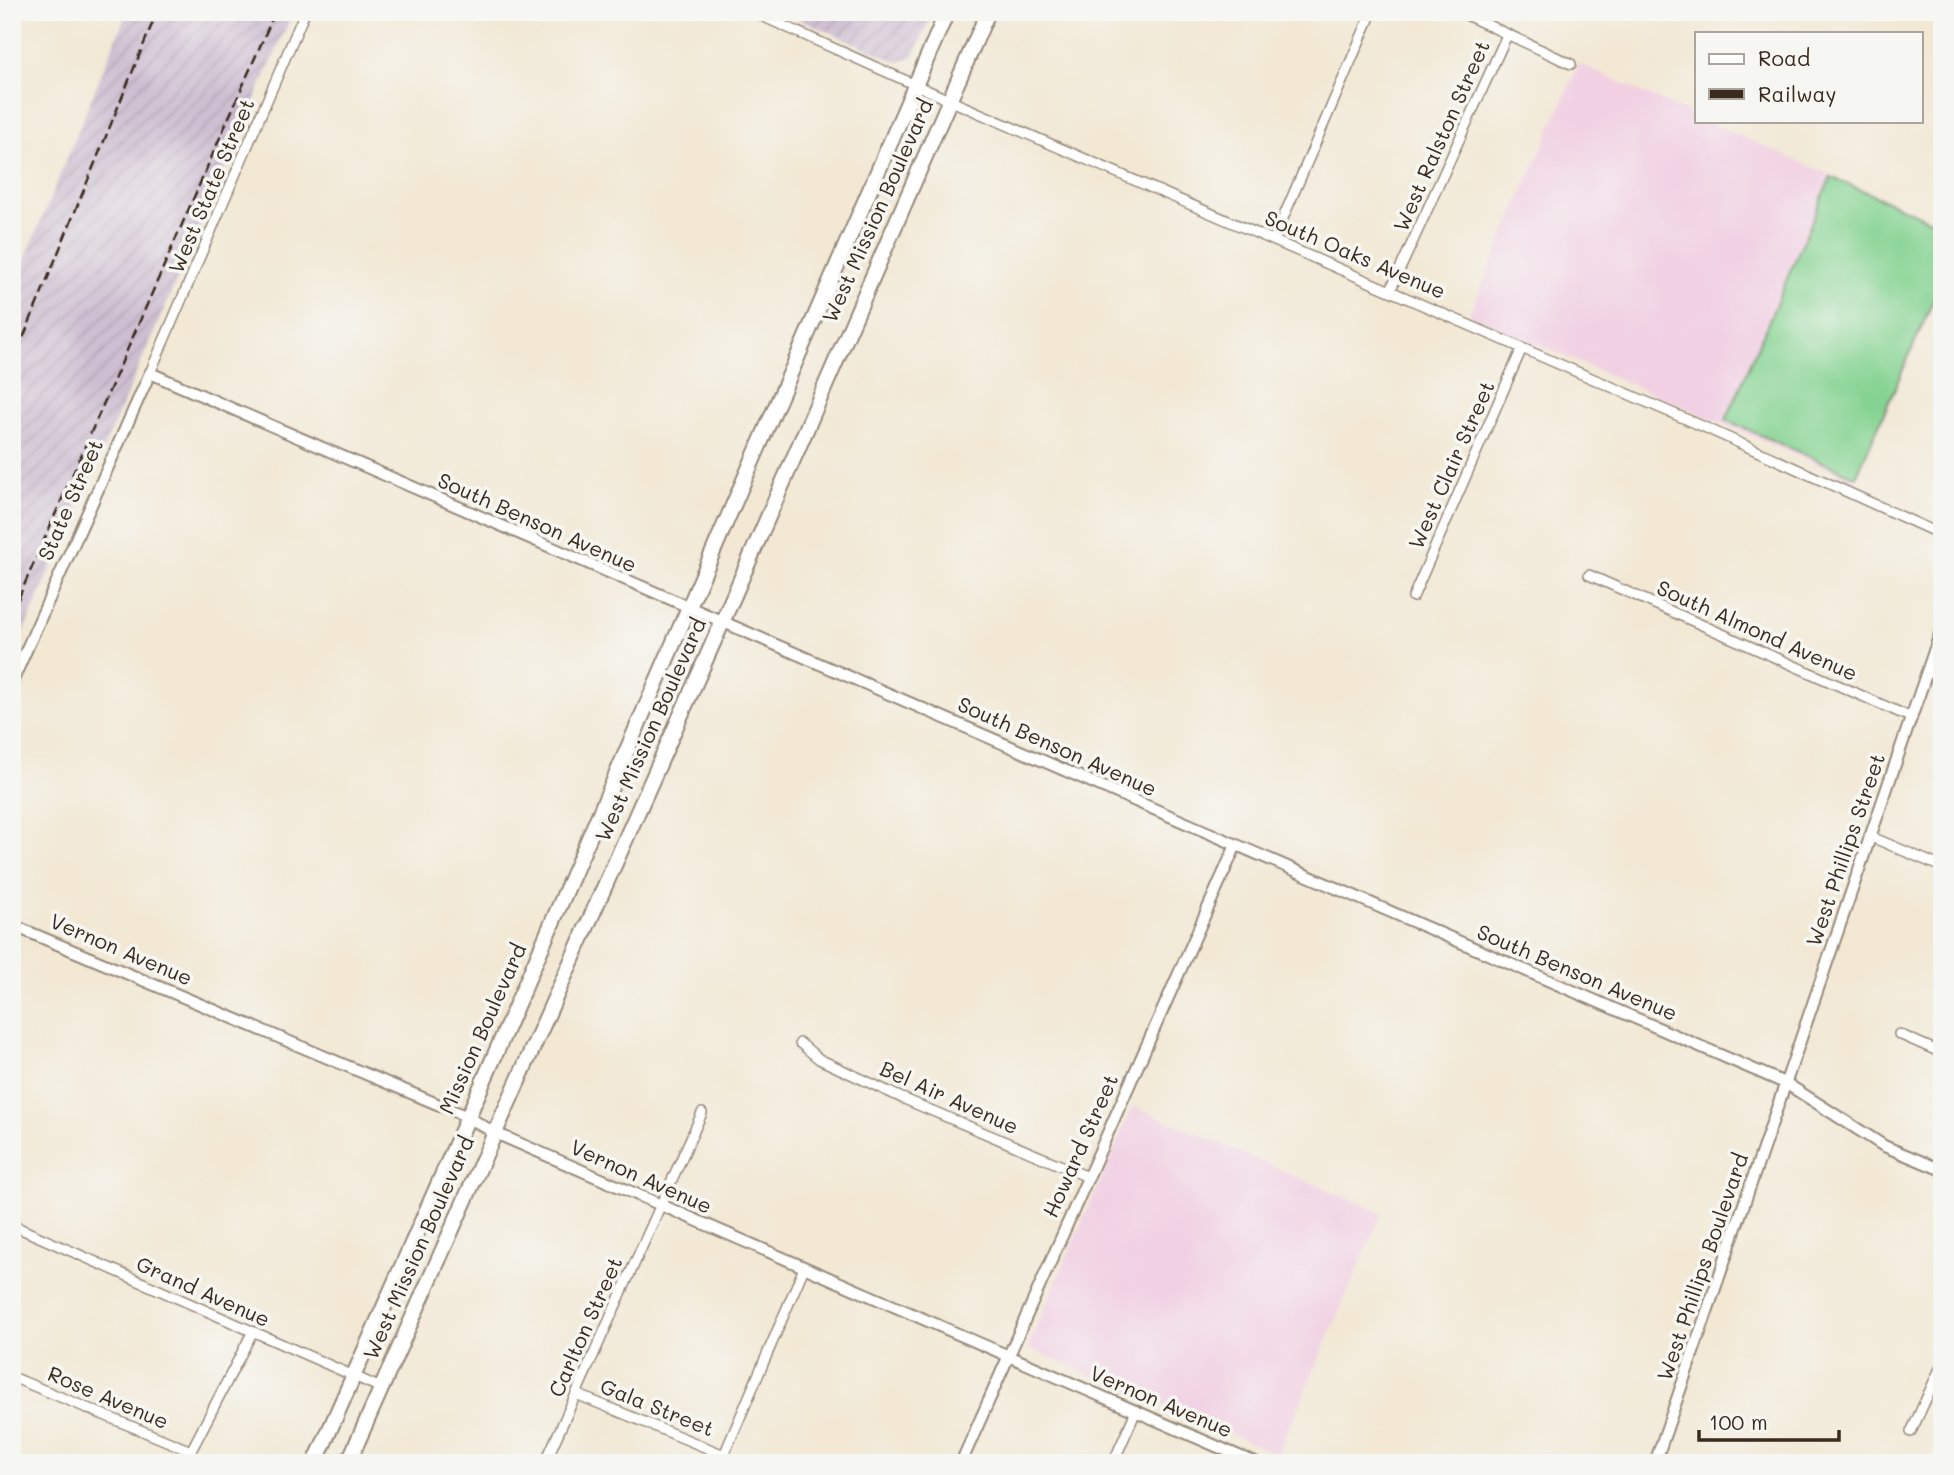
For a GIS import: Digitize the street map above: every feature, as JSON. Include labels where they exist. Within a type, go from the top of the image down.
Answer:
[{"type":"main road","name":"West Mission Boulevard","points":[[688,611],[947,12]]},
{"type":"main road","name":"West Mission Boulevard","points":[[348,1463],[493,1132],[721,625],[988,12]]},
{"type":"main road","name":"Mission Boulevard","points":[[315,1463],[688,611]]},
{"type":"street","name":"West State Street","points":[[150,373],[305,12]]},
{"type":"street","name":"South Oaks Avenue","points":[[753,12],[949,100],[1391,289],[1942,535]]},
{"type":"street","points":[[1274,239],[1372,12]]},
{"type":"street","points":[[1460,12],[1571,64]]},
{"type":"street","name":"West Ralston Street","points":[[1391,289],[1507,35]]},
{"type":"street","name":"West Clair Street","points":[[1413,597],[1522,348]]},
{"type":"street","name":"South Benson Avenue","points":[[150,373],[688,611],[878,690],[1787,1084],[1884,1146],[1942,1170]]},
{"type":"street","name":"State Street","points":[[12,682],[150,373]]},
{"type":"street","name":"South Almond Avenue","points":[[1589,575],[1912,718]]},
{"type":"street","name":"West Phillips Street","points":[[1787,1084],[1869,836],[1942,628]]},
{"type":"street","points":[[1869,836],[1942,867]]},
{"type":"street","name":"Howard Street","points":[[961,1463],[1236,845]]},
{"type":"street","name":"Vernon Avenue","points":[[12,925],[468,1117],[493,1132],[659,1206],[1255,1463]]},
{"type":"street","points":[[1899,1034],[1942,1053]]},
{"type":"street","name":"Bel Air Avenue","points":[[800,1043],[819,1059],[902,1098],[1088,1177]]},
{"type":"street","name":"West Phillips Boulevard","points":[[1655,1463],[1787,1084]]},
{"type":"street","name":"Carlton Street","points":[[545,1463],[702,1113]]},
{"type":"street","name":"Grand Avenue","points":[[12,1225],[381,1388]]},
{"type":"street","name":"Gala Street","points":[[576,1394],[724,1455],[804,1268]]},
{"type":"street","name":"Rose Avenue","points":[[12,1377],[191,1451],[252,1333]]},
{"type":"street","points":[[1911,1432],[1942,1364]]},
{"type":"street","points":[[1113,1463],[1136,1412]]},
{"type":"shaded area","points":[[127,12],[293,12],[12,659],[12,291]]},
{"type":"shaded area","points":[[784,12],[933,12],[914,56],[898,62]]},
{"type":"shaded area","points":[[1579,64],[1695,116],[1695,122],[1708,122],[1942,223],[1942,285],[1856,481],[1469,315]]},
{"type":"shaded area","points":[[1133,1106],[1382,1213],[1278,1454],[1027,1348]]},
{"type":"green space","points":[[1831,177],[1942,225],[1942,280],[1856,477],[1726,420]]},
{"type":"railway","points":[[12,365],[157,12]]},
{"type":"railway","points":[[12,613],[275,12]]}]
